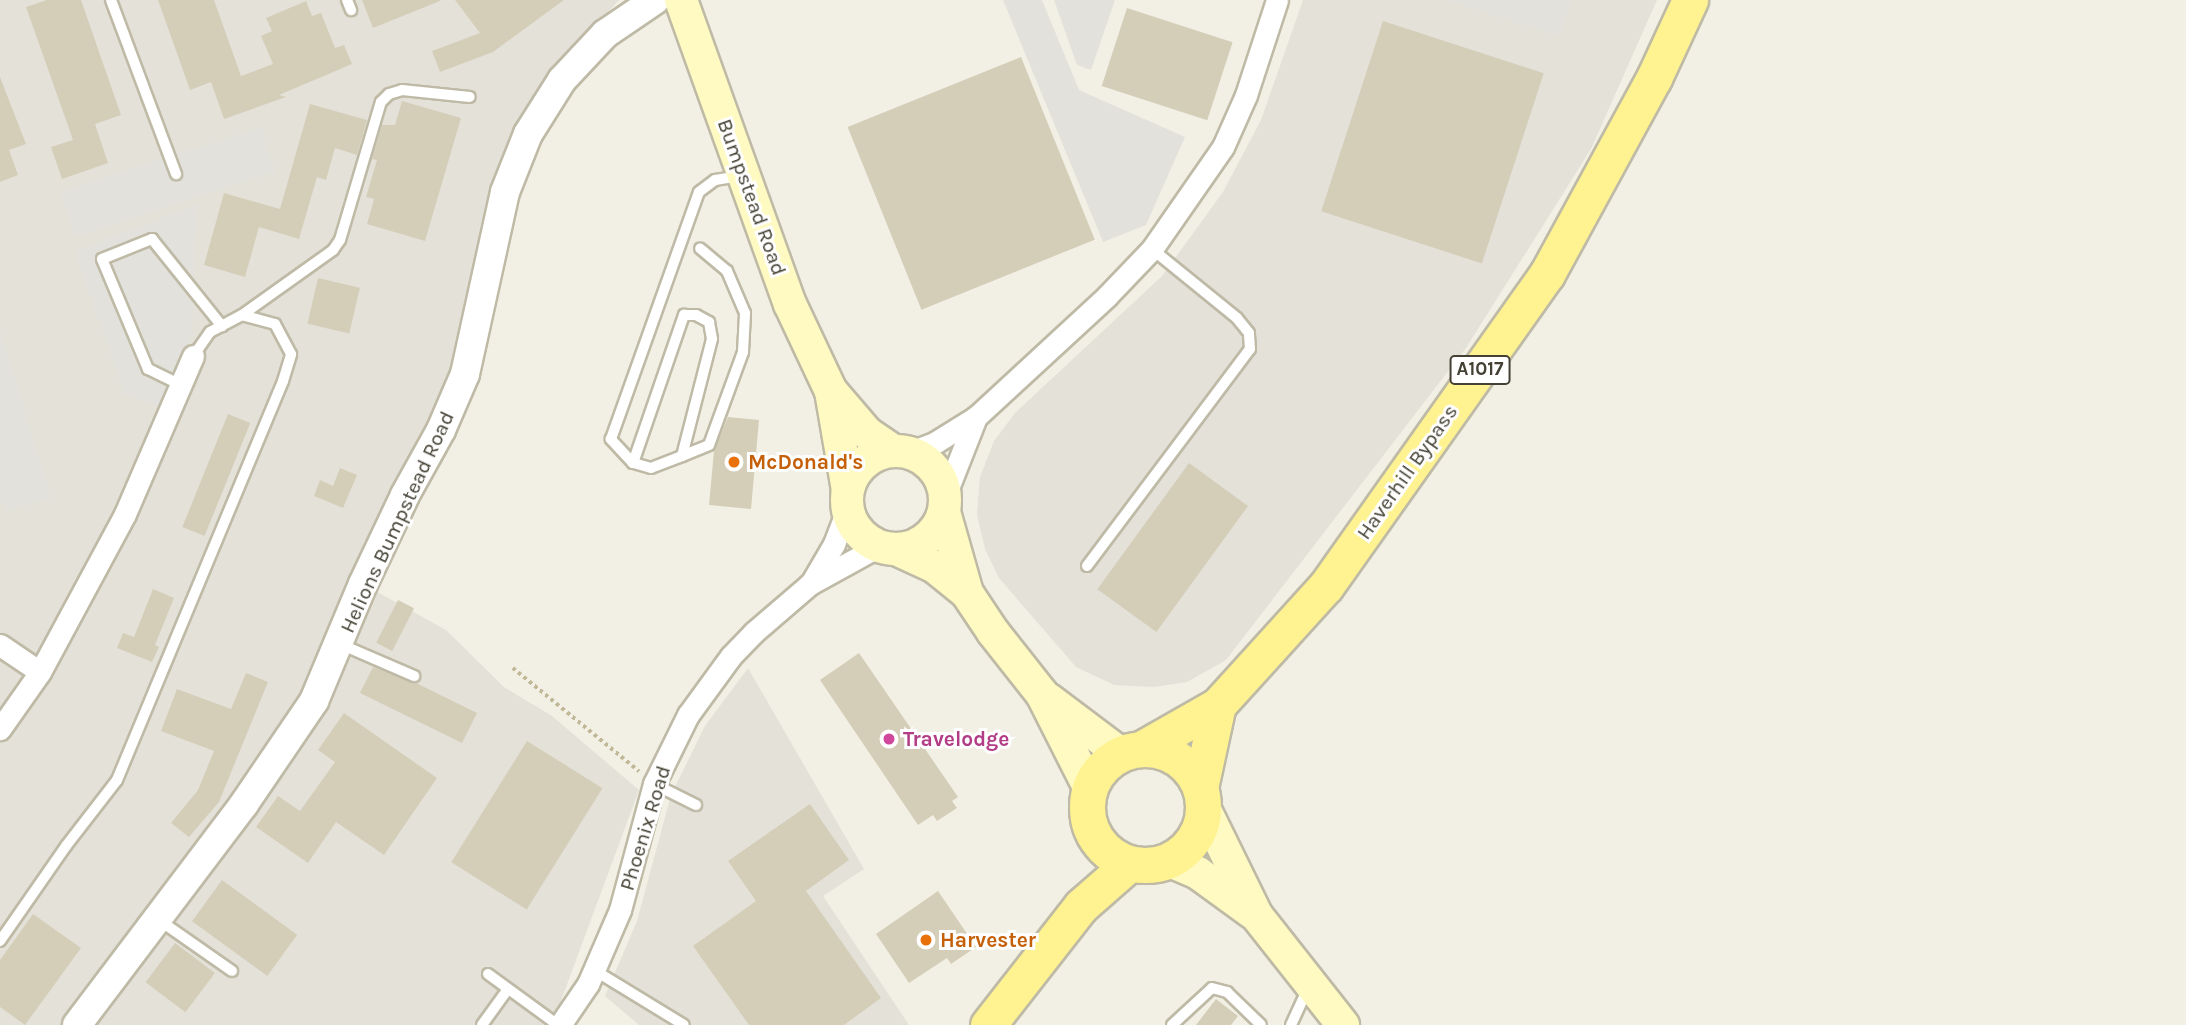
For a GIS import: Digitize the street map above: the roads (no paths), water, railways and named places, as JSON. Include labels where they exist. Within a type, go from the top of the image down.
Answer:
[{"type":"main road","name":"Bumpstead Road","points":[[681,0],[790,304],[831,391],[867,433],[901,452]]},
{"type":"main road","name":"Haverhill Bypass","points":[[1131,751],[1218,705],[1326,586],[1548,274],[1654,78],[1690,0]]},
{"type":"main road","name":"Bumpstead Road","points":[[831,391],[848,499]]},
{"type":"main road","points":[[967,593],[944,504],[941,481],[933,467],[901,452],[866,461],[855,474],[848,499],[859,531],[935,567],[967,593],[993,632],[1042,694],[1090,787]]},
{"type":"main road","points":[[888,547],[913,546],[927,538],[938,526],[944,504]]},
{"type":"main road","points":[[1042,694],[1131,751]]},
{"type":"main road","name":"Haverhill Bypass","points":[[1202,798],[1218,705]]},
{"type":"main road","points":[[1202,798],[1198,832],[1186,849],[1170,861],[1150,866],[1129,864],[1115,858],[1099,845],[1089,827],[1086,807],[1090,787],[1104,765],[1131,751],[1161,751],[1175,757],[1190,770],[1257,916],[1343,1025]]},
{"type":"main road","points":[[1081,906],[1099,845]]},
{"type":"main road","points":[[1170,861],[1198,873],[1257,916]]},
{"type":"main road","points":[[988,1025],[1081,906],[1129,864]]},
{"type":"street","name":"Helions Bumpstead Road","points":[[79,1024],[244,804],[314,701],[363,584],[465,374],[505,192],[528,134],[562,80],[604,34],[655,0]]},
{"type":"street","points":[[901,452],[936,442],[976,418],[1107,296],[1152,249],[1223,148],[1246,95],[1277,0]]},
{"type":"street","points":[[0,729],[40,672],[125,514],[193,356]]},
{"type":"street","points":[[944,504],[976,418]]},
{"type":"street","name":"Phoenix Road","points":[[810,584],[834,544],[848,499]]},
{"type":"street","name":"Phoenix Road","points":[[559,1025],[594,970],[620,910],[654,784],[688,715],[731,656],[753,633],[810,584],[888,547]]},
{"type":"street","points":[[0,645],[40,672]]},
{"type":"lane","points":[[111,0],[176,174]]},
{"type":"lane","points":[[193,356],[211,332],[242,315],[333,250],[340,240],[381,102],[389,94],[402,89],[471,97]]},
{"type":"lane","points":[[700,248],[727,271],[745,313],[743,352],[709,445],[651,468],[633,463],[611,439],[699,192],[715,180],[744,175]]},
{"type":"lane","points":[[181,385],[148,369],[102,259],[152,239],[222,326]]},
{"type":"lane","points":[[1087,566],[1250,349],[1249,333],[1237,318],[1152,249]]},
{"type":"lane","points":[[0,941],[66,846],[117,780],[284,381],[291,354],[275,324],[242,315]]},
{"type":"lane","points":[[633,463],[684,315],[696,315],[709,322],[712,339],[682,456]]},
{"type":"lane","points":[[340,644],[414,676]]},
{"type":"lane","points":[[654,784],[696,805]]},
{"type":"lane","points":[[157,919],[232,971]]},
{"type":"lane","points":[[594,970],[684,1025]]},
{"type":"lane","points":[[488,974],[559,1025]]},
{"type":"lane","points":[[1291,1025],[1309,985]]},
{"type":"lane","points":[[1172,1025],[1212,988],[1227,992],[1261,1025]]},
{"type":"lane","points":[[482,1025],[508,989]]},
{"type":"place","name":"McDonald's","points":[[734,462]]},
{"type":"place","name":"Travelodge","points":[[889,739]]},
{"type":"place","name":"Harvester","points":[[926,940]]}]
